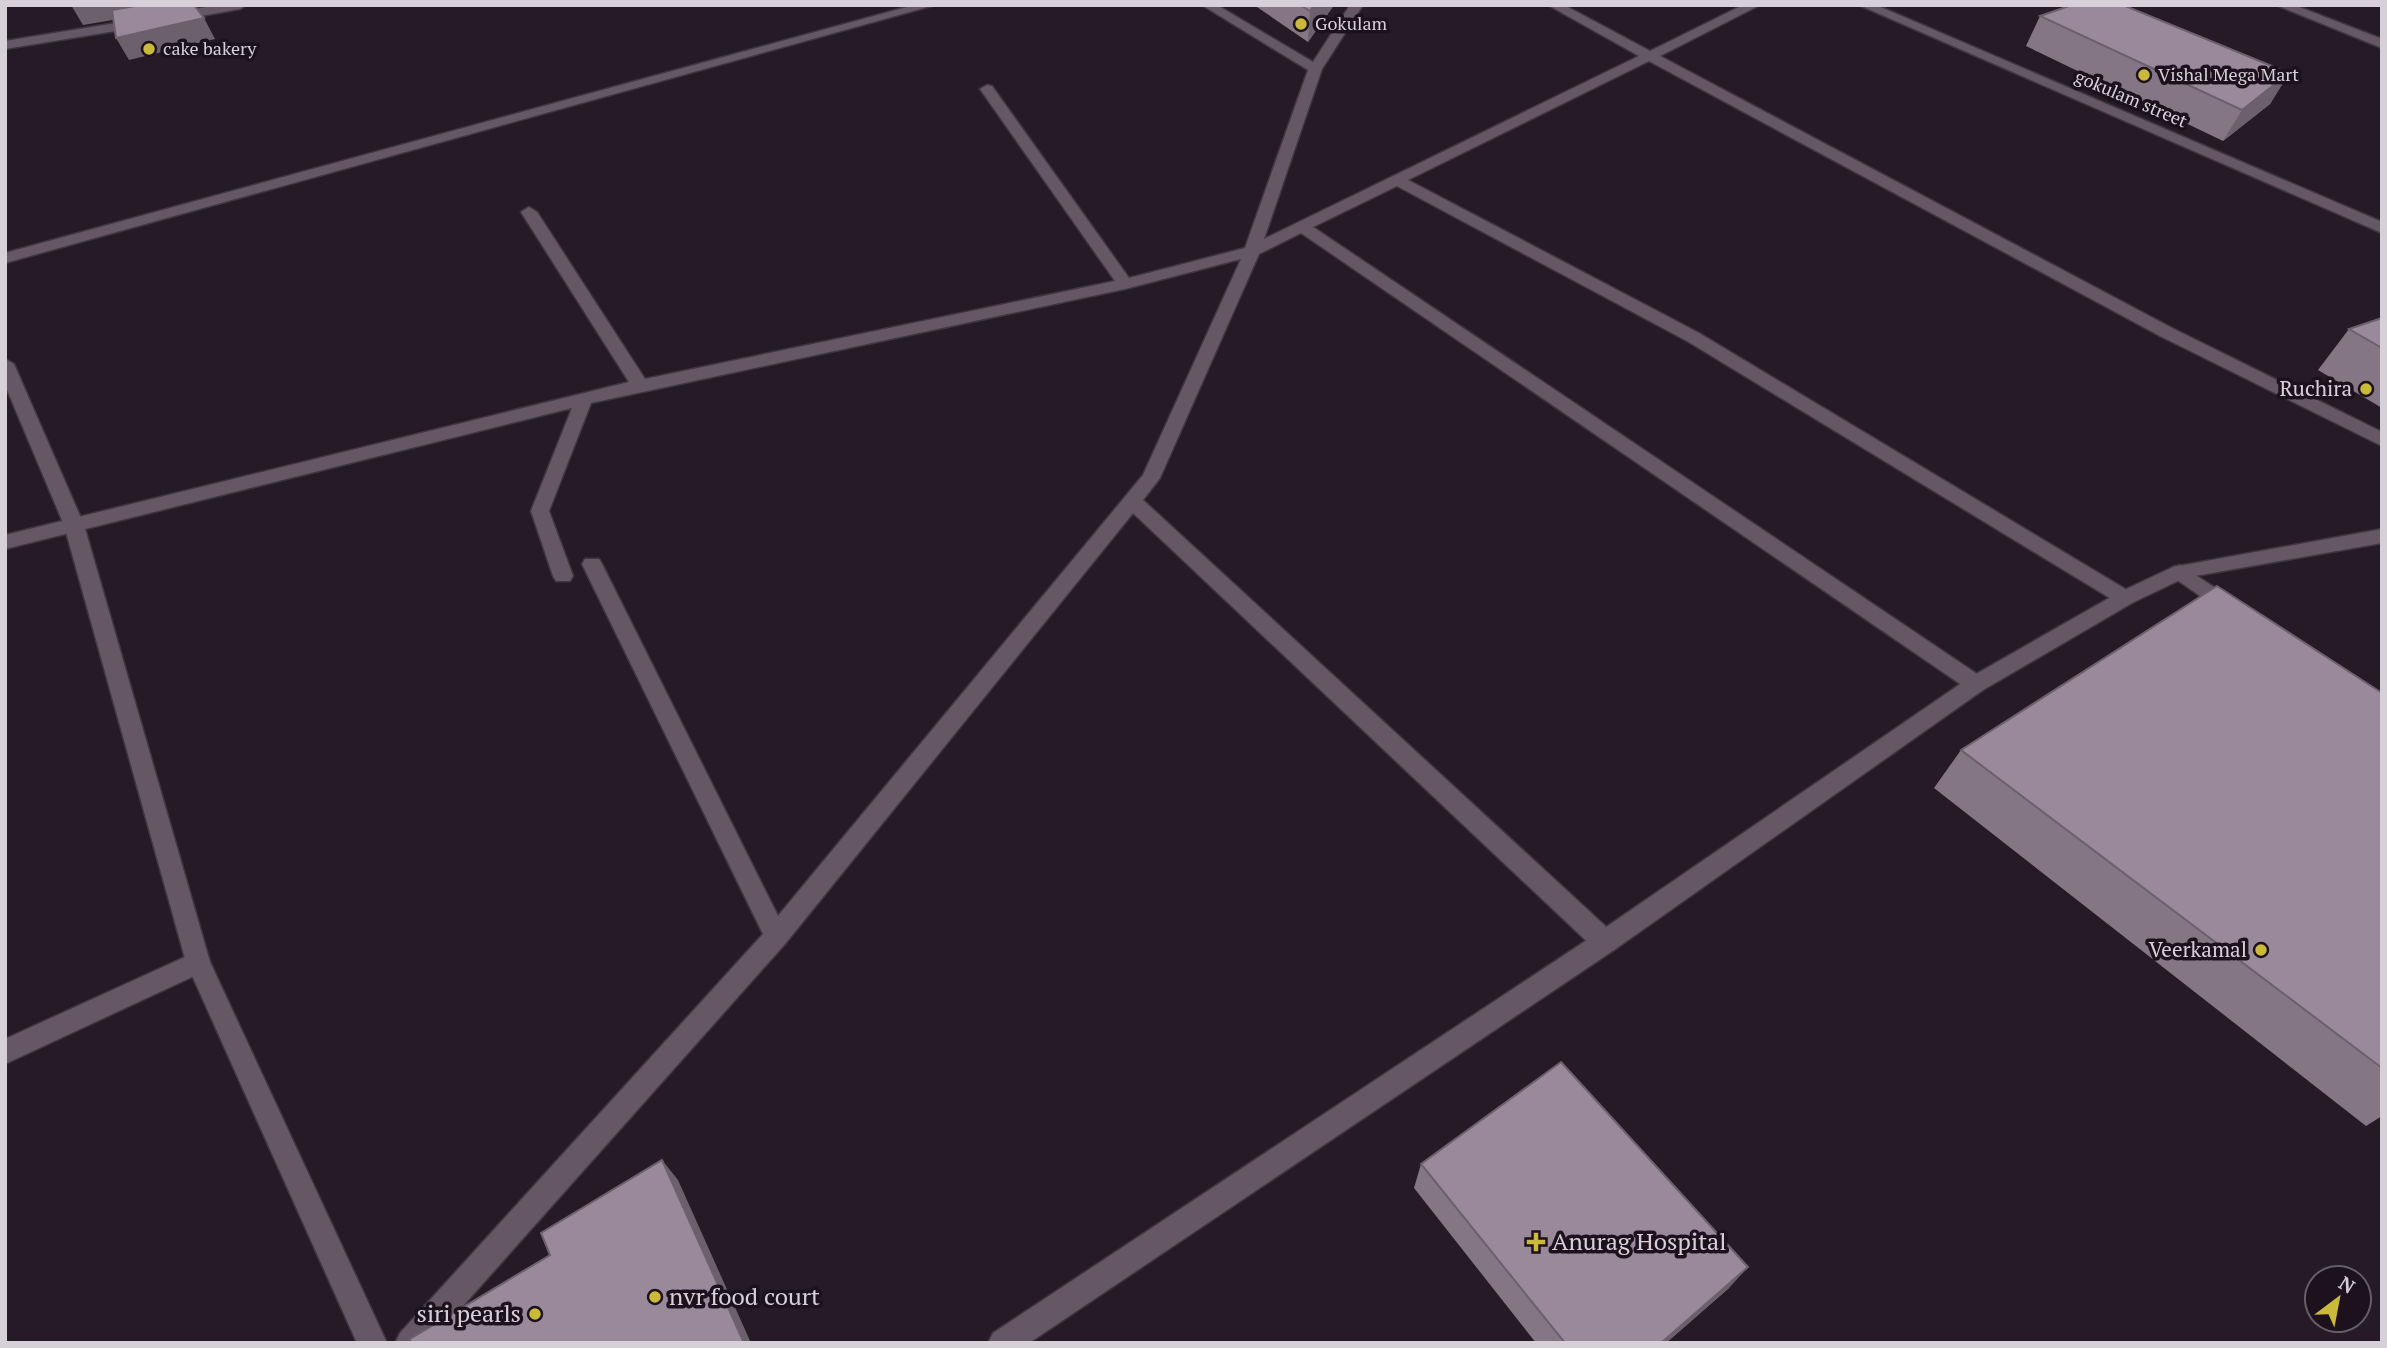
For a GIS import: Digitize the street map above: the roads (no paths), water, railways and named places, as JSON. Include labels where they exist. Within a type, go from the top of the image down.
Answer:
[{"type":"street","points":[[5,45],[240,5]]},
{"type":"street","points":[[5,258],[929,5]]},
{"type":"street","points":[[1208,5],[1315,69]]},
{"type":"street","points":[[410,1343],[776,936],[1151,478],[1252,251],[1315,69],[1357,5]]},
{"type":"street","points":[[1554,5],[2166,332],[2382,440]]},
{"type":"street","points":[[5,542],[640,385],[1125,284],[1252,251],[1647,55],[1754,5]]},
{"type":"street","name":"gokulam street","points":[[1865,5],[2382,228]]},
{"type":"street","points":[[2282,5],[2382,44]]},
{"type":"street","points":[[988,89],[1125,284]]},
{"type":"street","points":[[1399,180],[1693,337],[2125,598]]},
{"type":"street","points":[[528,212],[640,385]]},
{"type":"street","points":[[1303,227],[1976,684]]},
{"type":"street","points":[[5,364],[74,526],[198,962],[372,1343]]},
{"type":"street","points":[[563,576],[541,511],[584,399]]},
{"type":"street","points":[[1132,501],[1605,943]]},
{"type":"street","points":[[1007,1342],[1605,943],[1976,684],[2125,598],[2179,572],[2382,536]]},
{"type":"street","points":[[592,564],[776,936]]},
{"type":"street","points":[[2179,572],[2247,618]]},
{"type":"street","points":[[5,1052],[198,962]]},
{"type":"place","name":"Gokulam","points":[[1301,24]]},
{"type":"place","name":"cake bakery","points":[[149,49]]},
{"type":"place","name":"Vishal Mega Mart","points":[[2144,75]]},
{"type":"place","name":"Ruchira","points":[[2366,389]]},
{"type":"place","name":"Veerkamal","points":[[2261,950]]},
{"type":"place","name":"Anurag Hospital","points":[[1536,1242]]},
{"type":"place","name":"nvr food court","points":[[655,1297]]},
{"type":"place","name":"siri pearls","points":[[535,1314]]}]
